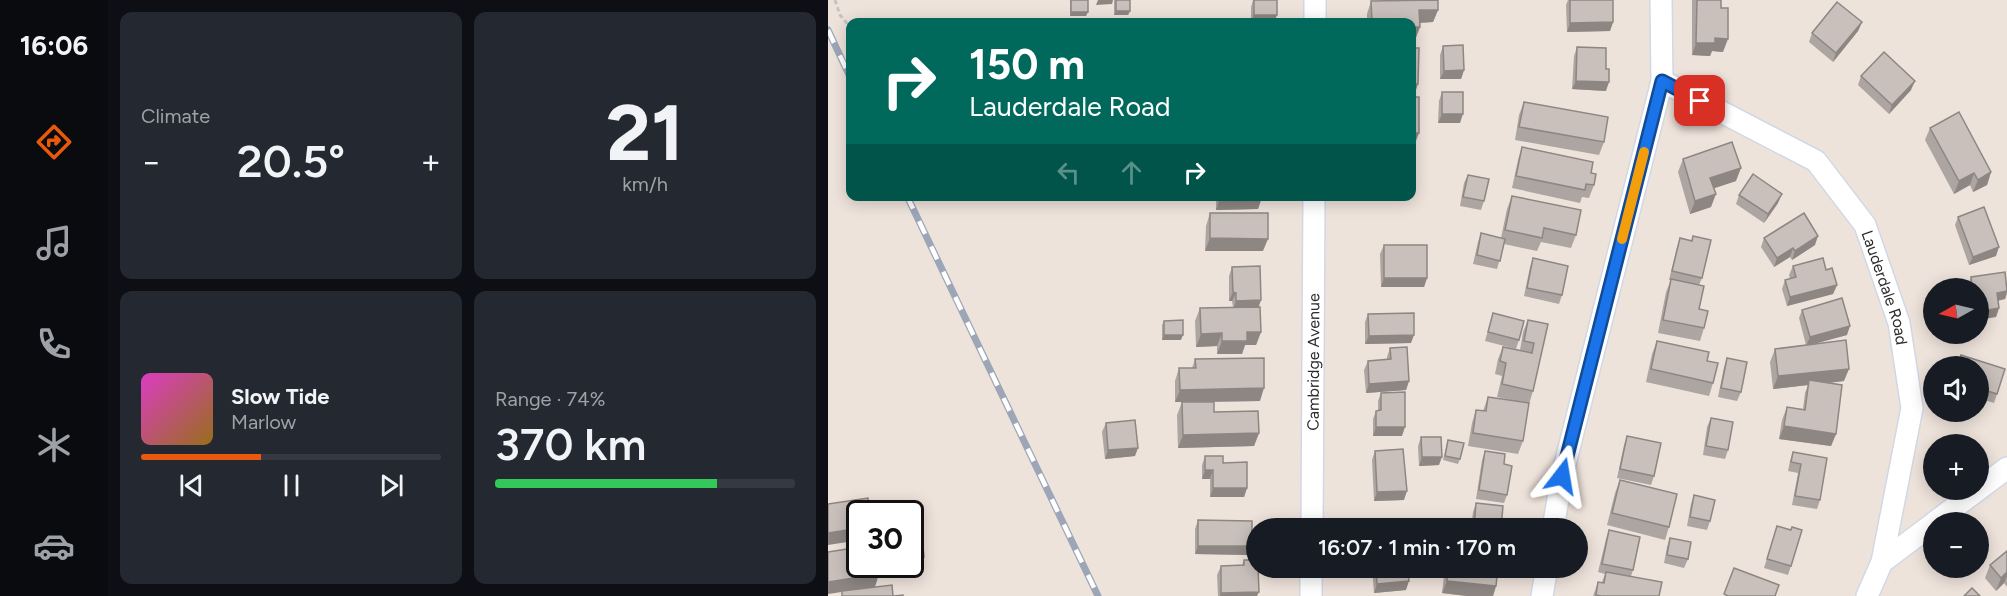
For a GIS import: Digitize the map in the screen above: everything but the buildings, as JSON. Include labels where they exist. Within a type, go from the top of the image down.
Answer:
[{"type":"street","points":[[1315,0],[1315,18]]},
{"type":"street","points":[[1555,518],[1562,476],[1662,81],[1661,0]]},
{"type":"street","name":"Lauderdale Road","points":[[1662,81],[1816,161],[1865,225],[1899,323],[1912,408],[1882,562],[1867,596]]},
{"type":"street","name":"Cambridge Avenue","points":[[1311,518],[1314,201]]},
{"type":"street","points":[[1949,512],[2007,468]]},
{"type":"street","points":[[1882,562],[1923,531]]},
{"type":"street","points":[[1311,578],[1311,596]]},
{"type":"street","points":[[1542,596],[1545,578]]},
{"type":"path","points":[[835,0],[840,15],[846,22]]},
{"type":"railway","points":[[828,30],[846,68]]},
{"type":"railway","points":[[909,201],[1098,596]]},
{"type":"slow traffic","points":[[1622,239],[1644,152]]},
{"type":"route","points":[[1562,476],[1662,81],[1700,101]]}]
